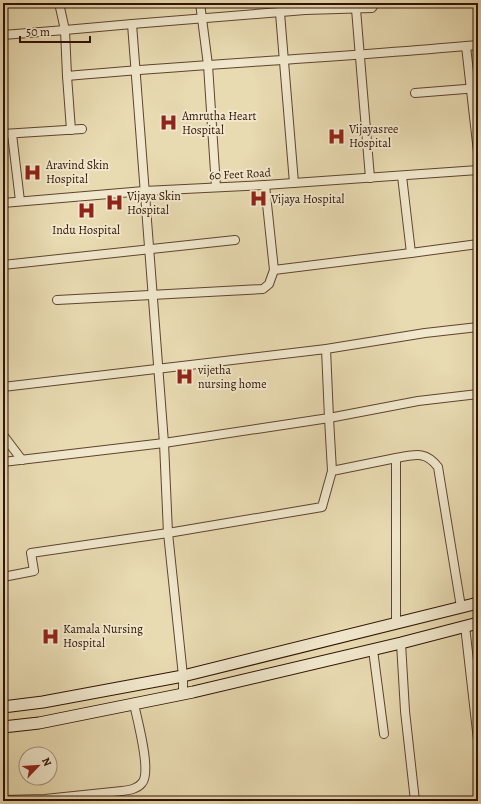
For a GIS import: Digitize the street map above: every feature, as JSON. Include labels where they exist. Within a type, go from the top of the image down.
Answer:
[{"type":"main road","points":[[3,707],[43,702],[183,676],[478,603]]},
{"type":"main road","points":[[3,727],[39,723],[183,694],[373,650],[478,623]]},
{"type":"street","points":[[59,3],[65,30],[70,130]]},
{"type":"street","points":[[200,3],[208,65],[216,187]]},
{"type":"street","points":[[3,35],[280,13],[305,7],[356,9],[372,8],[375,3]]},
{"type":"street","points":[[356,9],[358,56],[370,178]]},
{"type":"street","points":[[280,13],[294,183]]},
{"type":"street","points":[[132,24],[164,443],[168,533],[183,676],[183,694]]},
{"type":"street","points":[[67,76],[135,69],[358,56],[478,45]]},
{"type":"street","points":[[466,46],[474,88],[478,152]]},
{"type":"street","points":[[415,93],[474,88]]},
{"type":"street","points":[[3,134],[82,129]]},
{"type":"street","points":[[12,134],[20,201]]},
{"type":"street","name":"60 Feet Road","points":[[3,203],[144,190],[266,185],[478,170]]},
{"type":"street","points":[[402,176],[411,253]]},
{"type":"street","points":[[57,300],[263,289],[269,284],[274,270],[266,185]]},
{"type":"street","points":[[3,265],[235,240]]},
{"type":"street","points":[[274,270],[478,244]]},
{"type":"street","points":[[3,387],[158,367],[326,349],[425,333],[478,327]]},
{"type":"street","points":[[3,577],[34,571],[31,553],[168,533],[322,507],[332,471],[326,349]]},
{"type":"street","points":[[3,462],[164,443],[329,418],[418,401],[478,394]]},
{"type":"street","points":[[3,435],[22,460]]},
{"type":"street","points":[[332,471],[396,458],[419,455],[428,456],[438,467],[461,607]]},
{"type":"street","points":[[396,458],[396,624]]},
{"type":"street","points":[[465,626],[478,740]]},
{"type":"street","points":[[401,643],[404,711],[415,801]]},
{"type":"street","points":[[373,650],[384,734]]},
{"type":"street","points":[[3,800],[45,799],[132,790],[139,786],[143,782],[146,767],[134,704]]},
{"type":"place","name":"Amrutha Heart Hospital","points":[[169,123]]},
{"type":"place","name":"Vijayasree Hospital","points":[[336,136]]},
{"type":"place","name":"Aravind Skin Hospital","points":[[33,172]]},
{"type":"place","name":"Vijaya Hospital","points":[[258,199]]},
{"type":"place","name":"Vijaya Skin Hospital","points":[[114,203]]},
{"type":"place","name":"Indu Hospital","points":[[86,211]]},
{"type":"place","name":"vijetha nursing home","points":[[185,377]]},
{"type":"place","name":"Kamala Nursing Hospital","points":[[50,636]]}]
